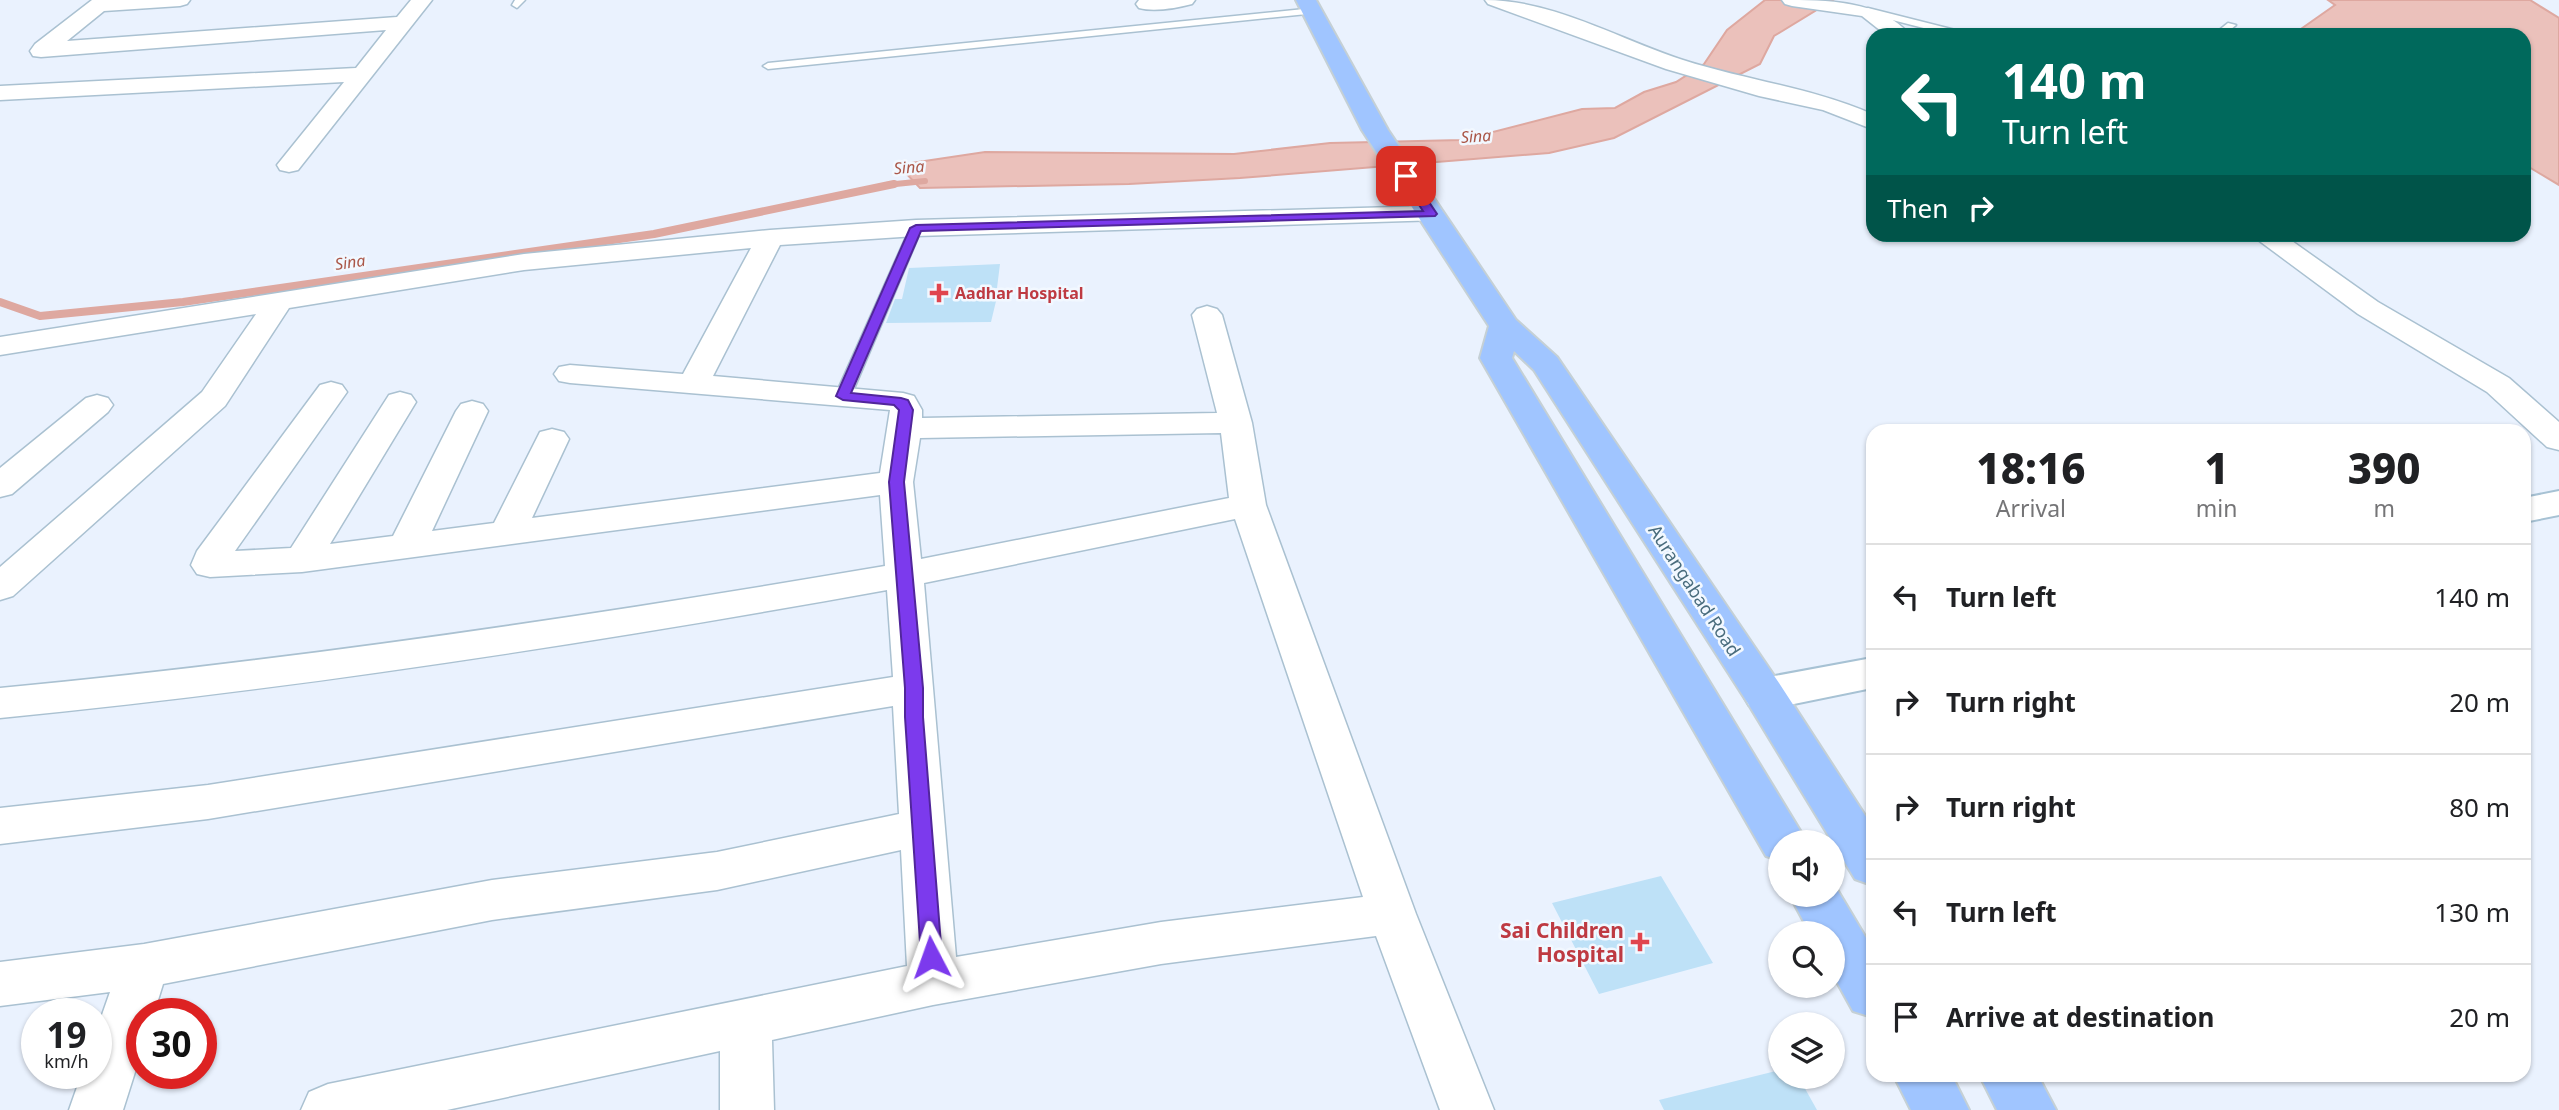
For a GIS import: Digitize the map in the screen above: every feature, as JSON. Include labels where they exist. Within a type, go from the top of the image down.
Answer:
[{"type":"main road","name":"Aurangabad Road","points":[[1310,6],[1376,130],[1505,326],[1546,364],[1764,694],[1866,856]]},
{"type":"main road","points":[[1505,326],[1496,358],[1776,830]]},
{"type":"main road","points":[[2531,509],[2559,503]]},
{"type":"main road","points":[[1764,694],[1866,674]]},
{"type":"main road","points":[[1822,907],[1866,984]]},
{"type":"main road","points":[[1925,1082],[1941,1110]]},
{"type":"main road","points":[[2011,1082],[2028,1110]]},
{"type":"street","points":[[0,85],[101,3],[180,0]]},
{"type":"street","points":[[289,165],[422,0]]},
{"type":"street","points":[[1495,0],[1674,64],[1767,91],[1830,104],[1866,119]]},
{"type":"street","points":[[1792,0],[1860,10],[1888,28]]},
{"type":"street","points":[[1146,4],[1174,1]]},
{"type":"street","points":[[43,49],[404,23]]},
{"type":"street","points":[[0,93],[362,74]]},
{"type":"street","points":[[0,346],[556,258],[770,238],[916,228],[1426,206]]},
{"type":"street","points":[[693,384],[770,238]]},
{"type":"street","points":[[2274,242],[2368,308],[2498,385],[2559,440]]},
{"type":"street","points":[[0,587],[215,399],[279,301]]},
{"type":"street","points":[[1207,314],[1236,423],[1248,505],[1392,914],[1467,1110]]},
{"type":"street","points":[[570,374],[903,403],[906,410],[905,428],[896,482],[902,575],[914,688],[933,983]]},
{"type":"street","points":[[331,392],[209,563],[216,566],[302,560],[896,482]]},
{"type":"street","points":[[302,560],[400,402]]},
{"type":"street","points":[[0,486],[97,405]]},
{"type":"street","points":[[406,547],[472,411]]},
{"type":"street","points":[[905,428],[1236,423]]},
{"type":"street","points":[[506,535],[552,439]]},
{"type":"street","points":[[0,703],[136,690],[623,624],[902,575],[1248,505]]},
{"type":"street","points":[[0,827],[208,802],[914,688]]},
{"type":"street","points":[[0,984],[144,966],[492,900],[717,870],[921,827]]},
{"type":"street","points":[[328,1110],[933,983],[1161,943],[1392,914]]},
{"type":"street","points":[[96,1110],[144,966]]},
{"type":"street","points":[[746,1021],[747,1110]]},
{"type":"lane","points":[[768,66],[1310,6]]},
{"type":"lane","points":[[1860,10],[1935,28]]},
{"type":"lane","points":[[2227,28],[2231,25]]},
{"type":"lane","points":[[843,396],[916,228]]},
{"type":"water","points":[[1765,0],[1833,0],[1774,36],[1760,64],[1614,138],[1549,153],[1240,178],[1129,184],[920,188],[898,165],[985,152],[1234,154],[1330,143],[1462,140],[1582,109],[1615,108],[1644,92],[1676,82],[1704,64],[1727,30]]},
{"type":"water","points":[[2328,0],[2530,0],[2559,18],[2559,185],[2531,168],[2531,28],[2302,28],[2335,5]]},
{"type":"building","points":[[1000,264],[997,288],[965,289],[964,298],[997,297],[991,322],[886,323],[895,299],[902,299],[909,268]]},
{"type":"building","points":[[1661,876],[1713,963],[1599,994],[1552,903]]},
{"type":"building","points":[[1768,1073],[1768,1089],[1805,1089],[1817,1110],[1664,1110],[1659,1100]]},
{"type":"waterway","name":"Sina","points":[[892,184],[925,181]]},
{"type":"waterway","name":"Sina","points":[[0,302],[40,316],[183,302],[654,234],[892,184]]},
{"type":"waterway","name":"Sina","points":[[886,185],[892,184]]},
{"type":"place","name":"Aadhar Hospital","points":[[939,293]]},
{"type":"place","name":"Sai Children Hospital","points":[[1640,942]]},
{"type":"route","points":[[931,957],[914,688],[902,575],[896,482],[906,410],[903,403],[896,401],[843,396],[916,228],[1431,214],[1406,176]]}]
